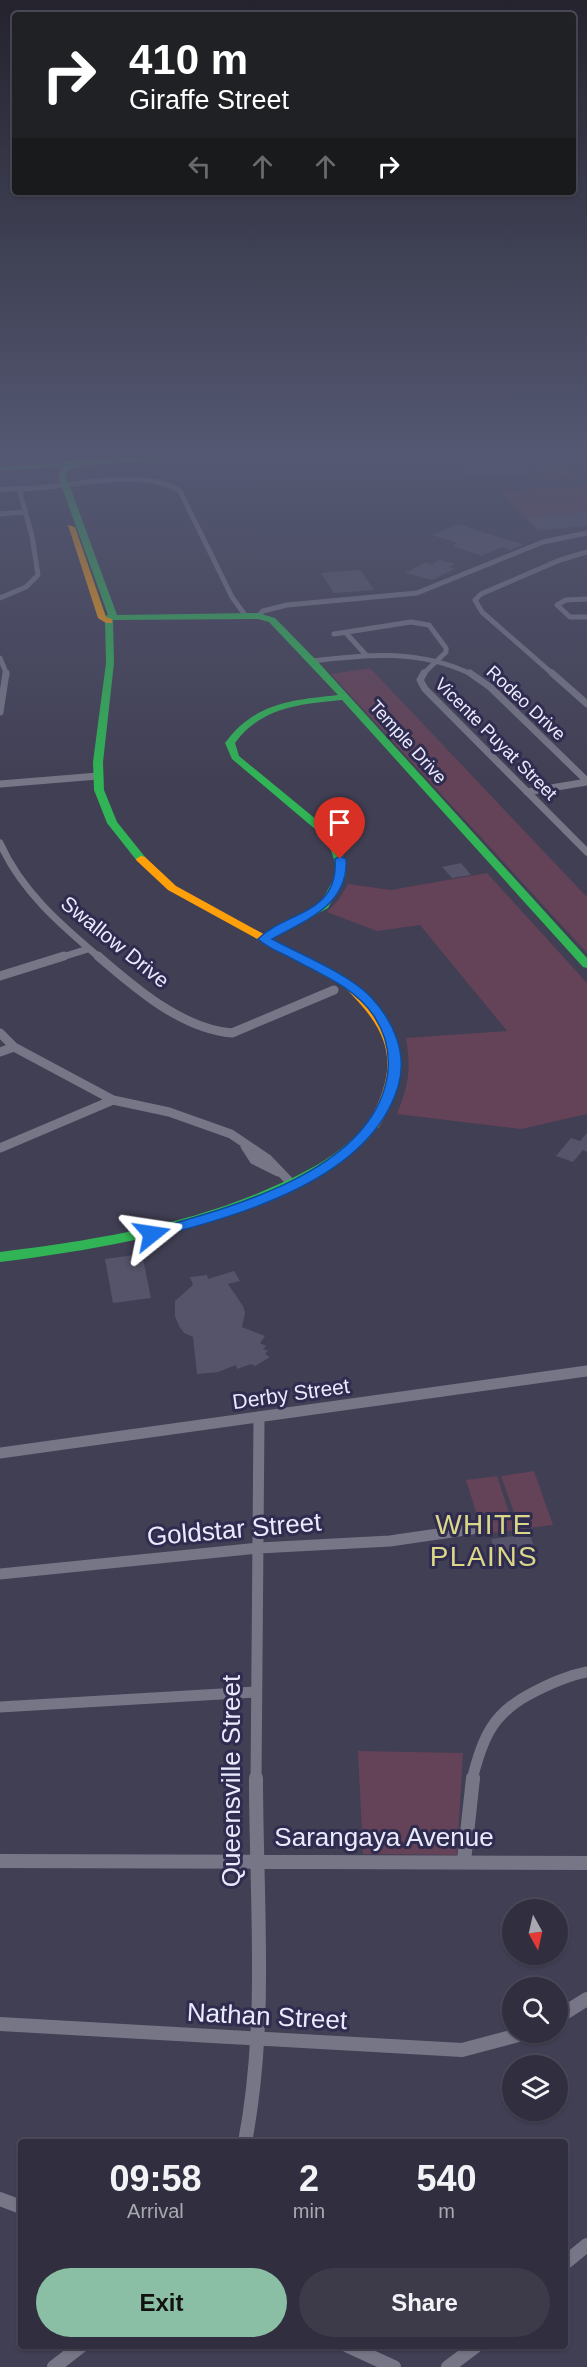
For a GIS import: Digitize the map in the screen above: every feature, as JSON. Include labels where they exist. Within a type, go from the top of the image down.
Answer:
[{"type":"street","points":[[0,598],[26,588],[38,575],[36,562]]},
{"type":"street","points":[[0,1257],[101,1245],[152,1234],[220,1215],[292,1185],[337,1160],[353,1146],[375,1123],[391,1089],[395,1057],[385,1026],[365,998],[347,984],[172,888],[150,870],[126,843],[109,818],[98,778],[112,662],[109,617],[88,562]]},
{"type":"street","points":[[215,562],[232,597],[252,615]]},
{"type":"street","points":[[109,617],[252,615],[287,605],[417,593],[492,562]]},
{"type":"street","points":[[554,562],[481,594],[476,600],[476,605],[587,704]]},
{"type":"street","points":[[587,599],[566,600],[557,605],[570,617],[587,617]]},
{"type":"street","name":"Temple Drive","points":[[252,615],[272,620],[314,663],[587,965]]},
{"type":"street","name":"Vicente Puyat Street","points":[[334,634],[411,622],[423,622],[429,625],[446,648],[446,652],[422,675],[420,680],[425,689],[587,852]]},
{"type":"street","points":[[346,633],[366,655]]},
{"type":"street","name":"Rodeo Drive","points":[[314,663],[354,660],[366,655],[394,654],[437,661],[461,669],[480,679],[587,781]]},
{"type":"street","points":[[0,658],[6,670],[7,684],[0,712]]},
{"type":"street","points":[[263,939],[324,906],[341,875],[340,859],[326,835],[235,757],[230,743],[242,725],[272,711],[296,704],[343,697]]},
{"type":"street","points":[[0,784],[98,778]]},
{"type":"street","points":[[527,792],[587,781]]},
{"type":"street","name":"Swallow Drive","points":[[0,843],[7,860],[41,904],[88,949],[128,982],[175,1012],[224,1034],[232,1033],[334,990]]},
{"type":"street","points":[[0,975],[88,949]]},
{"type":"street","points":[[0,1033],[14,1047],[113,1100],[169,1112],[231,1134],[244,1145],[268,1159],[292,1185]]},
{"type":"street","points":[[0,1052],[14,1047]]},
{"type":"street","points":[[0,1148],[113,1100]]},
{"type":"street","name":"Derby Street","points":[[0,1453],[587,1371]]},
{"type":"street","name":"Queensville Street","points":[[246,2139],[254,2106],[259,2040],[255,1692],[259,1548],[259,1418]]},
{"type":"street","name":"Goldstar Street","points":[[0,1574],[259,1548],[390,1541],[472,1529]]},
{"type":"street","points":[[464,1861],[470,1789],[485,1737],[507,1707],[549,1683],[569,1675],[587,1672]]},
{"type":"street","points":[[0,1707],[255,1692]]},
{"type":"street","name":"Sarangaya Avenue","points":[[0,1861],[587,1863]]},
{"type":"street","points":[[568,2011],[587,1999]]},
{"type":"street","name":"Nathan Street","points":[[0,2024],[462,2050],[502,2039]]},
{"type":"street","points":[[0,2199],[18,2206]]},
{"type":"street","points":[[568,2260],[587,2245]]},
{"type":"street","points":[[54,2367],[77,2349]]},
{"type":"street","points":[[355,2349],[394,2367]]},
{"type":"street","points":[[448,2367],[472,2349]]},
{"type":"shaded area","points":[[370,668],[587,897],[587,953],[331,674]]},
{"type":"shaded area","points":[[487,873],[587,983],[587,1114],[521,1129],[397,1114],[408,1077],[406,1038],[507,1031],[420,925],[377,931],[327,912],[339,899],[348,884],[391,890]]},
{"type":"shaded area","points":[[534,1471],[553,1525],[520,1529],[501,1476]]},
{"type":"shaded area","points":[[497,1476],[515,1530],[483,1534],[466,1480]]},
{"type":"shaded area","points":[[358,1751],[463,1753],[457,1855],[363,1854]]},
{"type":"building","points":[[425,562],[449,562],[455,564],[449,567],[455,569],[432,580],[405,573]]},
{"type":"building","points":[[360,570],[374,590],[334,593],[321,573]]},
{"type":"building","points":[[461,863],[471,875],[452,878],[442,867]]},
{"type":"building","points":[[587,1133],[587,1152],[583,1150],[573,1162],[556,1156],[571,1138],[580,1141]]},
{"type":"building","points":[[142,1254],[151,1298],[113,1303],[105,1259]]},
{"type":"building","points":[[234,1271],[240,1281],[228,1284],[243,1306],[245,1313],[242,1327],[265,1336],[260,1343],[266,1346],[263,1349],[268,1351],[265,1354],[270,1357],[255,1366],[251,1364],[237,1369],[236,1365],[218,1372],[197,1374],[193,1337],[184,1333],[179,1326],[175,1316],[175,1301],[193,1285],[190,1277],[207,1275],[208,1279]]},
{"type":"building","points":[[530,1534],[536,1553],[497,1558],[491,1539]]},
{"type":"traffic: fast","points":[[93,562],[113,617]]},
{"type":"traffic: fast","points":[[102,618],[258,616],[272,620],[316,665],[587,965]]},
{"type":"traffic: fast","points":[[109,621],[110,663],[98,762],[99,790],[112,823],[141,859]]},
{"type":"traffic: fast","points":[[263,939],[324,906],[341,875],[341,866],[335,846],[319,827],[235,757],[230,743],[240,730],[265,712],[295,703],[343,697]]},
{"type":"traffic: fast","points":[[0,1257],[116,1240],[154,1232],[228,1210],[264,1197],[320,1169],[349,1150],[373,1125]]},
{"type":"traffic: slow","points":[[83,562],[102,618],[109,621]]},
{"type":"traffic: slow","points":[[141,859],[172,888],[347,984],[364,1000],[377,1015],[387,1032],[393,1049],[392,1085],[385,1105],[373,1125]]},
{"type":"district","name":"WHITE PLAINS","points":[[484,1540]]},
{"type":"route","points":[[152,1234],[220,1215],[292,1185],[337,1160],[375,1123],[387,1101],[394,1078],[395,1057],[390,1036],[380,1015],[365,998],[347,984],[263,939],[324,906],[341,875],[340,859]]}]
